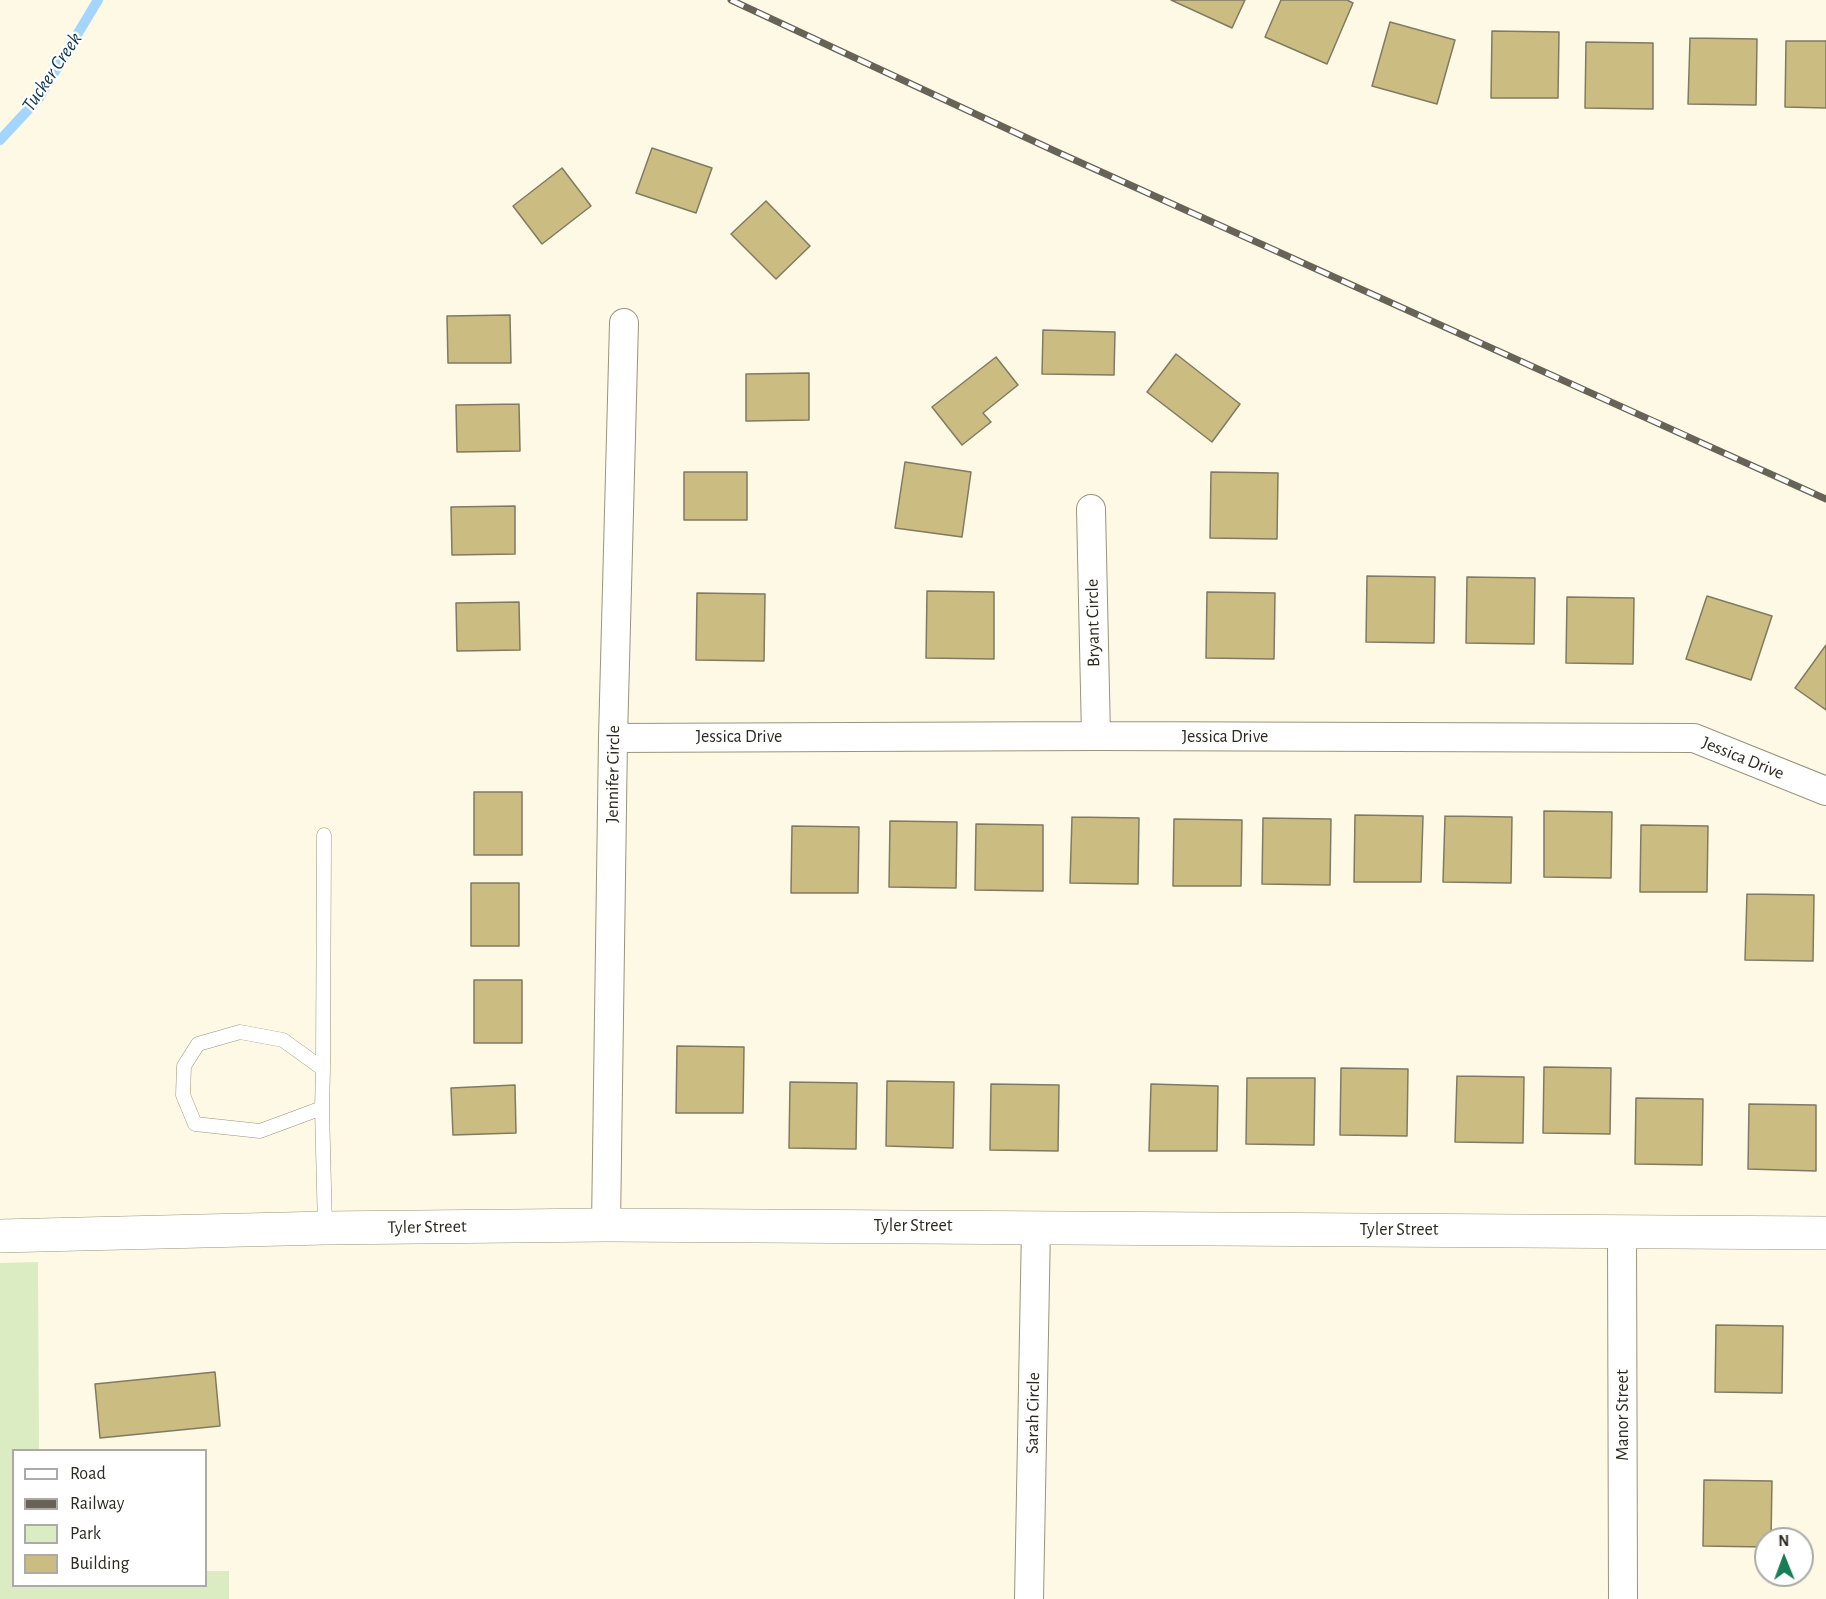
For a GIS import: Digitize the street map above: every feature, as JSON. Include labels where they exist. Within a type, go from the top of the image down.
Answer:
[{"type":"street","name":"Jennifer Circle","points":[[606,1225],[613,738],[624,323]]},
{"type":"street","name":"Bryant Circle","points":[[1091,509],[1096,736]]},
{"type":"street","name":"Jessica Drive","points":[[613,738],[1096,736],[1694,738],[1826,791]]},
{"type":"street","name":"Tyler Street","points":[[0,1236],[325,1228],[606,1225],[1826,1233]]},
{"type":"street","name":"Sarah Circle","points":[[1029,1599],[1036,1227]]},
{"type":"street","name":"Manor Street","points":[[1622,1231],[1623,1599]]},
{"type":"lane","points":[[324,835],[321,1108],[325,1228]]},
{"type":"lane","points":[[321,1108],[260,1131],[195,1124],[183,1095],[184,1066],[198,1044],[240,1032],[283,1040],[323,1069]]},
{"type":"green space","points":[[38,1262],[39,1449],[12,1449],[12,1587],[207,1587],[207,1571],[229,1571],[229,1599],[0,1599],[0,1263]]},
{"type":"building","points":[[1171,0],[1245,0],[1232,28]]},
{"type":"building","points":[[1281,0],[1347,0],[1353,3],[1327,64],[1265,37]]},
{"type":"building","points":[[1390,22],[1455,40],[1437,104],[1372,86]]},
{"type":"building","points":[[1492,31],[1559,32],[1558,98],[1491,98]]},
{"type":"building","points":[[1690,38],[1757,39],[1756,105],[1688,104]]},
{"type":"building","points":[[1786,41],[1826,41],[1826,108],[1785,107]]},
{"type":"building","points":[[1586,42],[1653,43],[1653,109],[1585,108]]},
{"type":"building","points":[[652,148],[712,168],[696,213],[636,193]]},
{"type":"building","points":[[562,168],[591,206],[542,244],[513,206]]},
{"type":"building","points":[[766,201],[810,246],[776,279],[731,234]]},
{"type":"building","points":[[510,315],[511,363],[448,363],[447,316]]},
{"type":"building","points":[[1043,330],[1115,332],[1114,375],[1042,374]]},
{"type":"building","points":[[1176,354],[1240,404],[1212,442],[1147,392]]},
{"type":"building","points":[[996,357],[1018,385],[983,413],[991,422],[962,445],[932,407]]},
{"type":"building","points":[[809,373],[809,420],[746,421],[746,374]]},
{"type":"building","points":[[519,404],[520,451],[457,452],[456,405]]},
{"type":"building","points":[[905,462],[971,472],[962,537],[895,528]]},
{"type":"building","points":[[684,472],[747,472],[747,520],[684,520]]},
{"type":"building","points":[[1211,472],[1278,473],[1277,539],[1210,538]]},
{"type":"building","points":[[515,506],[515,554],[452,555],[451,507]]},
{"type":"building","points":[[1367,576],[1435,577],[1434,643],[1366,642]]},
{"type":"building","points":[[1467,577],[1535,578],[1534,644],[1466,643]]},
{"type":"building","points":[[927,591],[994,592],[994,659],[926,658]]},
{"type":"building","points":[[1207,592],[1275,593],[1274,659],[1206,658]]},
{"type":"building","points":[[697,593],[765,594],[764,661],[696,660]]},
{"type":"building","points":[[1707,596],[1772,616],[1751,680],[1686,659]]},
{"type":"building","points":[[1567,597],[1634,598],[1633,664],[1566,663]]},
{"type":"building","points":[[519,602],[520,650],[457,651],[456,603]]},
{"type":"building","points":[[1826,645],[1826,710],[1795,688]]},
{"type":"building","points":[[474,792],[522,792],[522,855],[474,855]]},
{"type":"building","points":[[1544,811],[1612,812],[1611,878],[1544,877]]},
{"type":"building","points":[[1355,815],[1423,816],[1421,882],[1354,882]]},
{"type":"building","points":[[1445,816],[1512,817],[1511,883],[1443,882]]},
{"type":"building","points":[[1072,817],[1139,818],[1138,884],[1070,883]]},
{"type":"building","points":[[1263,818],[1331,819],[1330,885],[1262,884]]},
{"type":"building","points":[[1174,819],[1242,820],[1241,886],[1173,886]]},
{"type":"building","points":[[890,821],[957,822],[956,888],[889,887]]},
{"type":"building","points":[[976,824],[1043,825],[1043,891],[975,890]]},
{"type":"building","points":[[1641,825],[1708,826],[1707,892],[1640,892]]},
{"type":"building","points":[[792,826],[859,827],[858,893],[791,893]]},
{"type":"building","points":[[471,883],[519,883],[519,946],[471,946]]},
{"type":"building","points":[[1747,894],[1814,895],[1813,961],[1745,960]]},
{"type":"building","points":[[474,980],[522,980],[522,1043],[474,1043]]},
{"type":"building","points":[[677,1046],[744,1047],[743,1113],[676,1113]]},
{"type":"building","points":[[1544,1067],[1611,1068],[1610,1134],[1543,1133]]},
{"type":"building","points":[[1341,1068],[1408,1069],[1407,1136],[1340,1135]]},
{"type":"building","points":[[1457,1076],[1524,1077],[1523,1143],[1455,1142]]},
{"type":"building","points":[[1247,1078],[1315,1078],[1314,1145],[1246,1144]]},
{"type":"building","points":[[887,1081],[954,1082],[953,1148],[886,1146]]},
{"type":"building","points":[[790,1082],[857,1083],[856,1149],[789,1148]]},
{"type":"building","points":[[991,1084],[1059,1085],[1058,1151],[990,1150]]},
{"type":"building","points":[[1151,1084],[1218,1086],[1217,1151],[1149,1151]]},
{"type":"building","points":[[515,1085],[516,1133],[453,1135],[451,1088]]},
{"type":"building","points":[[1636,1098],[1703,1099],[1702,1165],[1635,1164]]},
{"type":"building","points":[[1749,1104],[1816,1105],[1816,1171],[1748,1169]]},
{"type":"building","points":[[1716,1325],[1783,1326],[1782,1393],[1715,1392]]},
{"type":"building","points":[[215,1372],[220,1426],[100,1438],[95,1384]]},
{"type":"building","points":[[1704,1480],[1772,1481],[1771,1527],[1754,1527],[1754,1547],[1703,1546]]},
{"type":"waterway","name":"Tucker Creek","points":[[0,140],[39,98],[98,0]]},
{"type":"railway","points":[[731,0],[1057,152],[1826,499]]}]
